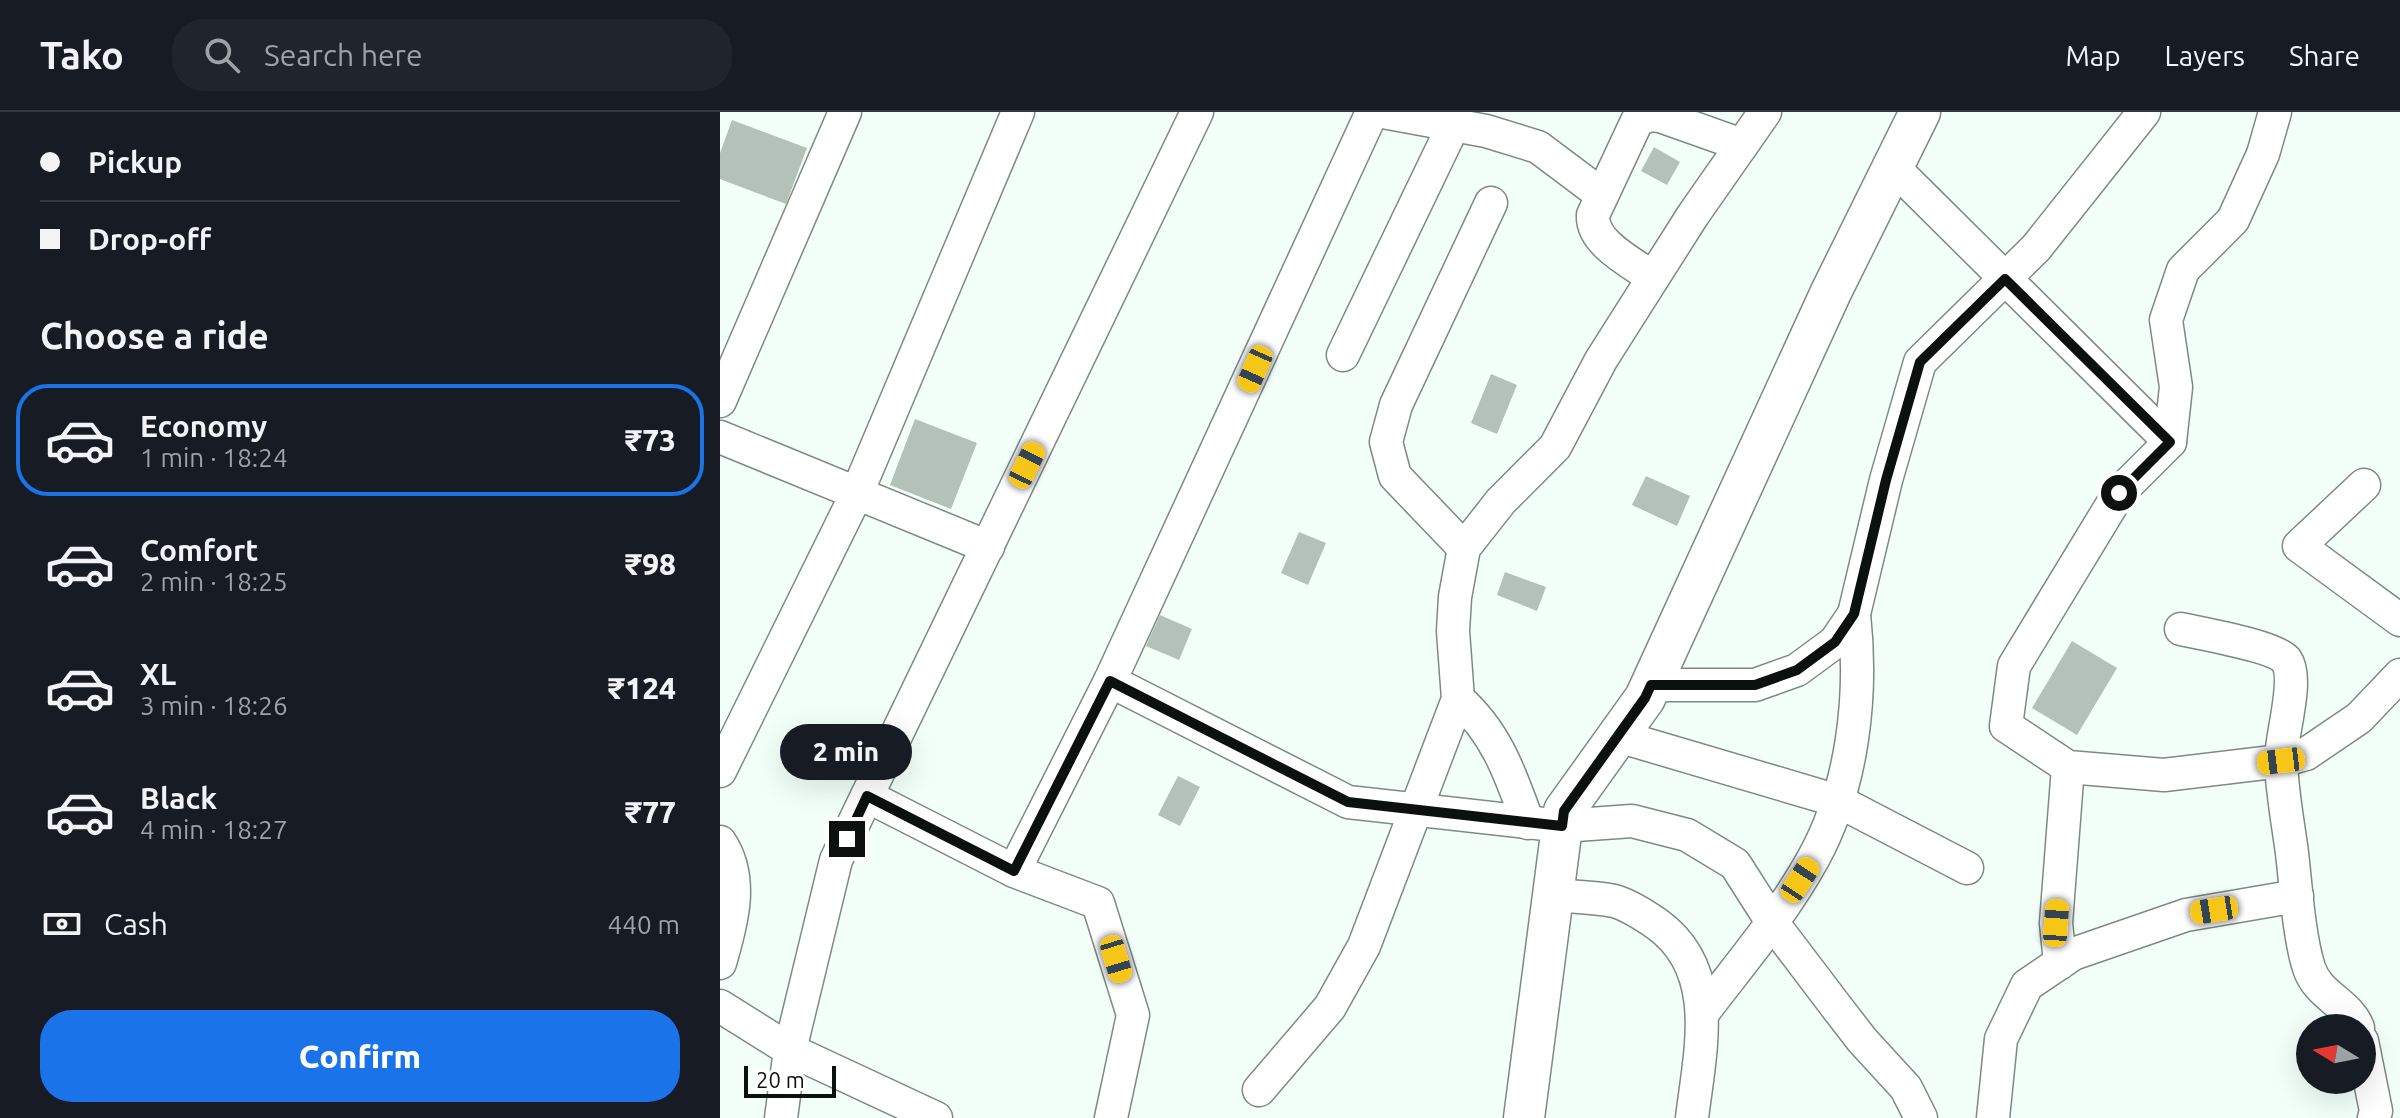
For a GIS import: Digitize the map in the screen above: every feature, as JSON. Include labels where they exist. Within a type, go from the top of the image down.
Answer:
[{"type":"street","points":[[720,401],[845,112]]},
{"type":"street","points":[[720,771],[857,493],[1018,112]]},
{"type":"street","points":[[781,1118],[790,1050],[836,860],[1197,112]]},
{"type":"street","points":[[1014,871],[1110,681],[1372,112]]},
{"type":"street","points":[[1383,112],[1454,124],[1538,147],[1602,195]]},
{"type":"street","points":[[1259,1090],[1330,1007],[1364,946],[1458,699],[1454,608],[1464,548],[1501,501],[1555,447],[1601,360],[1765,112]]},
{"type":"street","points":[[1545,825],[1564,811],[1645,698],[1811,335],[1920,112]]},
{"type":"street","points":[[1702,1014],[1772,922],[1814,858],[1838,801],[1853,735],[1858,650],[1854,614],[1886,480],[1920,362],[2036,248],[2144,112]]},
{"type":"street","points":[[2275,112],[2263,154],[2233,220],[2183,270],[2166,320],[2176,387],[2170,442],[2119,493],[2014,666],[2006,726],[2068,767],[2164,775],[2281,761],[2306,754],[2359,718],[2400,675]]},
{"type":"street","points":[[1653,278],[1595,231],[1593,215],[1641,115],[1660,116],[1742,145]]},
{"type":"street","points":[[1343,355],[1454,124]]},
{"type":"street","points":[[1893,167],[2170,442]]},
{"type":"street","points":[[1464,548],[1395,476],[1386,442],[1396,405],[1491,203]]},
{"type":"street","points":[[720,437],[988,547]]},
{"type":"street","points":[[2364,485],[2299,546],[2400,620]]},
{"type":"street","points":[[1651,685],[1755,685],[1797,670],[1835,642],[1854,614]]},
{"type":"street","points":[[2181,629],[2266,649],[2283,657],[2288,664],[2291,681],[2281,761],[2309,970],[2324,993],[2352,1014]]},
{"type":"street","points":[[1110,681],[1348,802],[1545,825],[1632,821],[1687,835],[1735,864],[1772,922],[1862,1040],[1906,1088],[1921,1118]]},
{"type":"street","points":[[1458,699],[1493,737],[1510,774],[1545,825],[1552,895],[1524,1118]]},
{"type":"street","points":[[1618,736],[1838,801],[1967,868]]},
{"type":"street","points":[[2060,963],[2056,923],[2068,767]]},
{"type":"street","points":[[867,796],[1014,871],[1098,903],[1133,1015],[1111,1118]]},
{"type":"street","points":[[720,842],[725,849],[734,884],[733,917],[720,963]]},
{"type":"street","points":[[1552,895],[1615,901],[1643,914],[1669,933],[1692,965],[1701,991],[1702,1014],[1692,1118]]},
{"type":"street","points":[[1993,1118],[2001,1039],[2027,985],[2073,954],[2186,915],[2297,896]]},
{"type":"street","points":[[720,1006],[790,1050],[936,1118]]},
{"type":"street","points":[[2376,1088],[2383,1112]]},
{"type":"building","points":[[732,120],[807,148],[786,204],[720,179],[720,153]]},
{"type":"building","points":[[1654,147],[1680,162],[1667,185],[1641,171]]},
{"type":"building","points":[[1491,374],[1517,385],[1497,434],[1471,423]]},
{"type":"building","points":[[915,419],[977,443],[951,509],[890,485]]},
{"type":"building","points":[[1646,476],[1690,496],[1677,526],[1632,505]]},
{"type":"building","points":[[1299,532],[1326,543],[1308,585],[1281,573]]},
{"type":"building","points":[[1505,572],[1546,587],[1537,611],[1497,595]]},
{"type":"building","points":[[1160,615],[1192,629],[1179,660],[1146,646]]},
{"type":"building","points":[[2072,641],[2117,668],[2077,735],[2032,708]]},
{"type":"building","points":[[1178,776],[1200,787],[1180,826],[1158,815]]},
{"type":"route","points":[[847,839],[867,796],[1014,871],[1110,681],[1277,763],[1348,802],[1562,826],[1564,811],[1645,698],[1651,685],[1755,685],[1797,670],[1835,642],[1854,614],[1886,480],[1920,362],[2005,279],[2170,442],[2119,493]]}]
